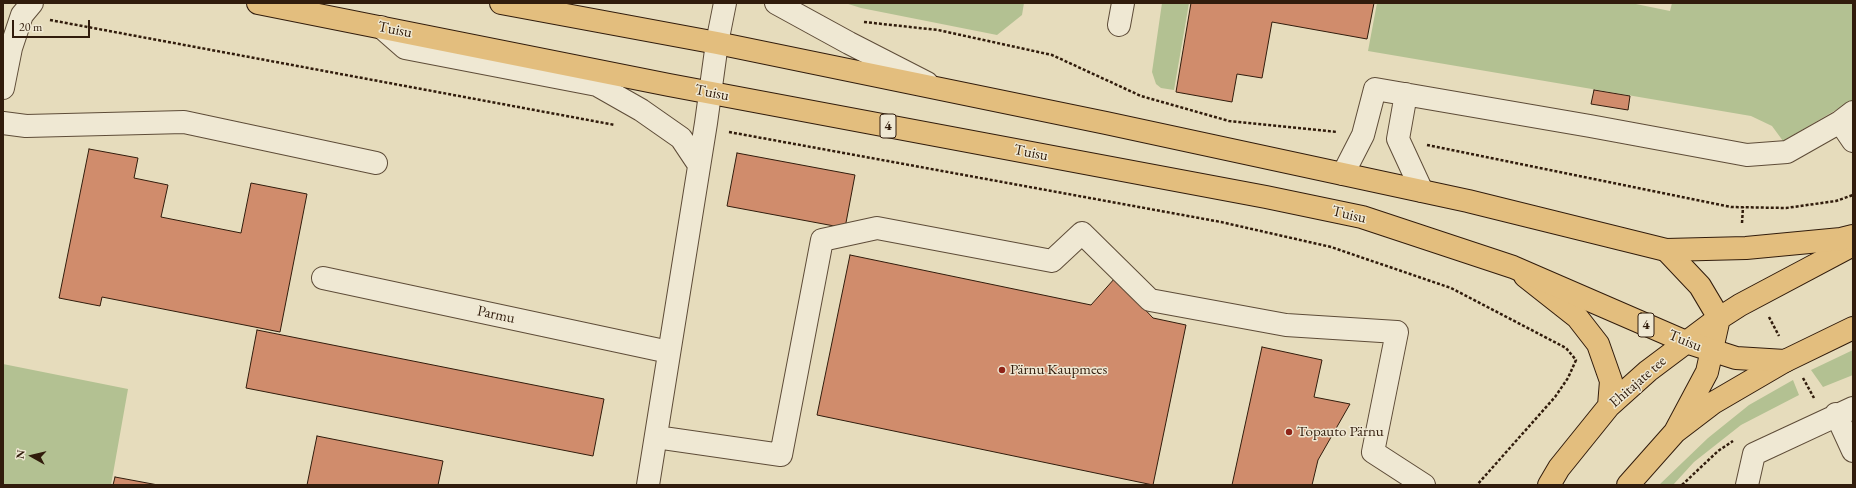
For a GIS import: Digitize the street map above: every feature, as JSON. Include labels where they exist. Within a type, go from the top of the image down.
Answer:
[{"type":"main road","name":"Tuisu","points":[[258,3],[710,93],[1258,195],[1354,215],[1514,267],[1686,342],[1736,358],[1785,361]]},
{"type":"main road","points":[[501,3],[717,43],[935,87],[1468,201],[1666,250],[1746,248],[1841,239],[1853,236]]},
{"type":"main road","name":"Ehitajate tee","points":[[1554,477],[1609,406],[1648,371],[1686,342],[1740,305],[1853,245]]},
{"type":"main road","points":[[1666,250],[1700,286],[1720,318],[1708,372],[1675,432]]},
{"type":"main road","points":[[1514,267],[1577,317],[1598,344],[1611,381],[1609,406]]},
{"type":"main road","name":"4","points":[[1785,361],[1853,328]]},
{"type":"main road","points":[[1628,485],[1675,432],[1713,403],[1785,361]]},
{"type":"street","points":[[648,485],[703,142],[717,43],[725,3]]},
{"type":"street","points":[[776,3],[849,43],[935,87]]},
{"type":"street","points":[[1119,25],[1123,3]]},
{"type":"street","points":[[3,88],[21,7]]},
{"type":"street","points":[[381,27],[405,48],[597,85],[641,110],[681,138],[699,165]]},
{"type":"street","points":[[1343,174],[1363,135],[1375,89],[1747,155],[1787,152],[1847,117],[1853,141]]},
{"type":"street","points":[[1406,94],[1398,139],[1422,191]]},
{"type":"street","points":[[3,124],[26,126],[184,122],[376,163]]},
{"type":"street","points":[[656,437],[781,455],[822,240],[877,228],[1052,261],[1082,233],[1150,300],[1286,325],[1397,332],[1373,452],[1424,485]]},
{"type":"street","name":"Parmu","points":[[323,278],[669,352]]},
{"type":"street","points":[[1747,485],[1754,454],[1845,411],[1853,451]]},
{"type":"street","points":[[1541,485],[1554,477]]},
{"type":"path","points":[[21,7],[618,126]]},
{"type":"path","points":[[860,22],[938,30],[1052,55],[1141,96],[1229,121],[1363,135]]},
{"type":"path","points":[[703,142],[731,131],[1221,222],[1331,247],[1452,288],[1566,348],[1576,360],[1568,378],[1555,397],[1477,485]]},
{"type":"path","points":[[1398,139],[1731,207],[1786,208],[1836,200],[1853,195]]},
{"type":"green space","points":[[845,3],[1024,3],[1022,15],[997,35],[861,8]]},
{"type":"green space","points":[[1162,3],[1189,3],[1174,90],[1161,88],[1156,84],[1152,72]]},
{"type":"green space","points":[[1377,3],[1631,3],[1670,11],[1672,3],[1853,3],[1853,100],[1783,141],[1772,126],[1751,116],[1368,51]]},
{"type":"green space","points":[[1853,350],[1853,375],[1823,387],[1811,370]]},
{"type":"green space","points":[[3,364],[128,389],[111,485],[3,485]]},
{"type":"green space","points":[[1793,380],[1799,395],[1741,425],[1694,462],[1673,485],[1659,485],[1708,438],[1749,405]]},
{"type":"building","points":[[1191,3],[1374,3],[1367,39],[1272,22],[1262,78],[1237,74],[1232,102],[1176,92]]},
{"type":"building","points":[[1594,90],[1630,96],[1628,110],[1591,104]]},
{"type":"building","points":[[89,149],[138,158],[134,178],[168,185],[161,217],[241,233],[251,183],[307,194],[280,332],[102,297],[100,306],[59,298]]},
{"type":"building","points":[[737,153],[855,175],[845,228],[727,206]]},
{"type":"building","name":"Pärnu Kaupmees","points":[[850,255],[1091,305],[1115,278],[1153,318],[1186,325],[1153,485],[817,415]]},
{"type":"building","points":[[257,330],[604,399],[593,456],[246,388]]},
{"type":"building","name":"Topauto Pärnu","points":[[1262,347],[1322,360],[1314,397],[1350,404],[1318,460],[1312,485],[1232,485]]},
{"type":"building","points":[[317,436],[443,461],[438,485],[307,485]]},
{"type":"building","points":[[115,477],[158,485],[113,485]]},
{"type":"place","name":"Pärnu Kaupmees","points":[[1002,370]]},
{"type":"place","name":"Topauto Pärnu","points":[[1289,432]]}]
